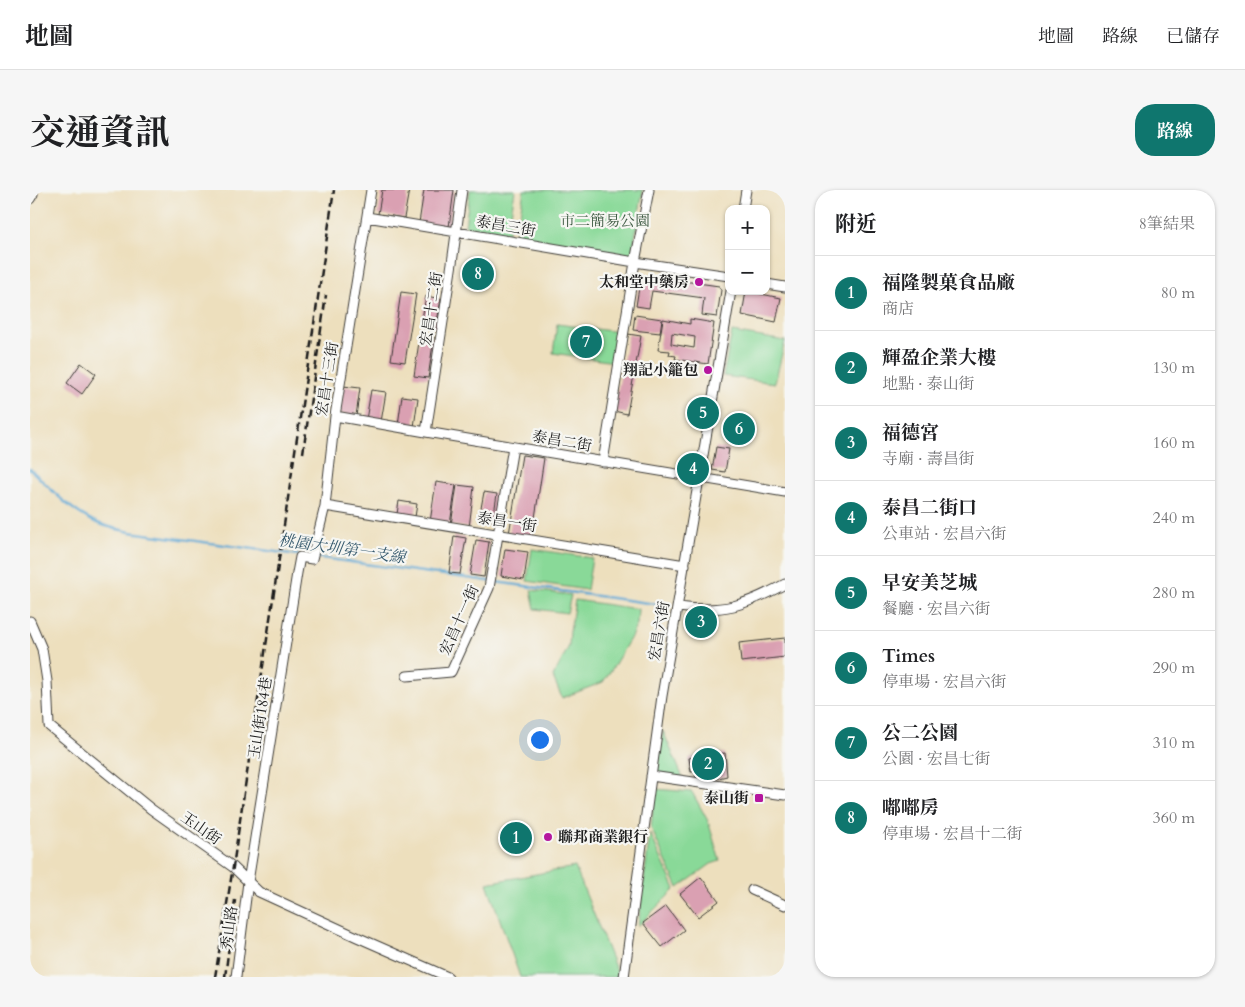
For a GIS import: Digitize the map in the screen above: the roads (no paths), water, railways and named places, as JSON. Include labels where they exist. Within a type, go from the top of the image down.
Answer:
[{"type":"street","points":[[30,199],[33,190]]},
{"type":"street","name":"宏昌十三街","points":[[300,557],[313,556],[324,506],[335,416],[371,190]]},
{"type":"street","name":"宏昌十二街","points":[[426,432],[462,190]]},
{"type":"street","points":[[603,462],[635,262],[649,190]]},
{"type":"street","points":[[744,205],[746,190]]},
{"type":"street","name":"泰昌三街","points":[[367,217],[725,275]]},
{"type":"street","points":[[770,285],[785,287]]},
{"type":"street","name":"宏昌六街","points":[[624,977],[662,696],[730,295]]},
{"type":"street","name":"泰昌二街","points":[[335,416],[785,492]]},
{"type":"street","name":"宏昌十一街","points":[[407,676],[451,672],[490,582],[513,447]]},
{"type":"street","name":"泰昌一街","points":[[324,506],[685,565]]},
{"type":"street","name":"玉山街184巷","points":[[248,882],[300,557]]},
{"type":"street","points":[[678,605],[699,610],[718,610],[738,606],[785,584]]},
{"type":"street","name":"玉山街","points":[[30,621],[42,648],[47,680],[50,726],[150,809],[233,867],[259,892],[448,977]]},
{"type":"street","points":[[651,776],[785,795]]},
{"type":"street","name":"秀山路","points":[[236,977],[248,882]]},
{"type":"street","points":[[752,890],[785,904]]},
{"type":"waterway","name":"桃園大圳第一支線","points":[[30,469],[75,510],[93,521],[107,526],[130,532],[298,555]]},
{"type":"waterway","name":"桃園大圳第一支線","points":[[314,557],[670,606]]},
{"type":"railway","points":[[215,977],[334,190]]},
{"type":"railway","points":[[303,453],[326,295]]},
{"type":"railway","points":[[225,977],[235,900]]},
{"type":"place","name":"嘟嘟房","points":[[478,274]]},
{"type":"place","name":"太和堂中藥房","points":[[699,282]]},
{"type":"place","name":"公二公園","points":[[586,342]]},
{"type":"place","name":"翔記小籠包","points":[[708,370]]},
{"type":"place","name":"早安美芝城","points":[[703,413]]},
{"type":"place","name":"Times","points":[[739,429]]},
{"type":"place","name":"泰昌二街口","points":[[693,469]]},
{"type":"place","name":"福德宮","points":[[701,622]]},
{"type":"place","name":"輝盈企業大樓","points":[[708,764]]},
{"type":"place","name":"泰山街","points":[[759,798]]},
{"type":"place","name":"聯邦商業銀行","points":[[548,837]]},
{"type":"place","name":"福隆製菓食品廠","points":[[516,838]]},
{"type":"park label","name":"市二簡易公園","points":[[605,221]]}]
